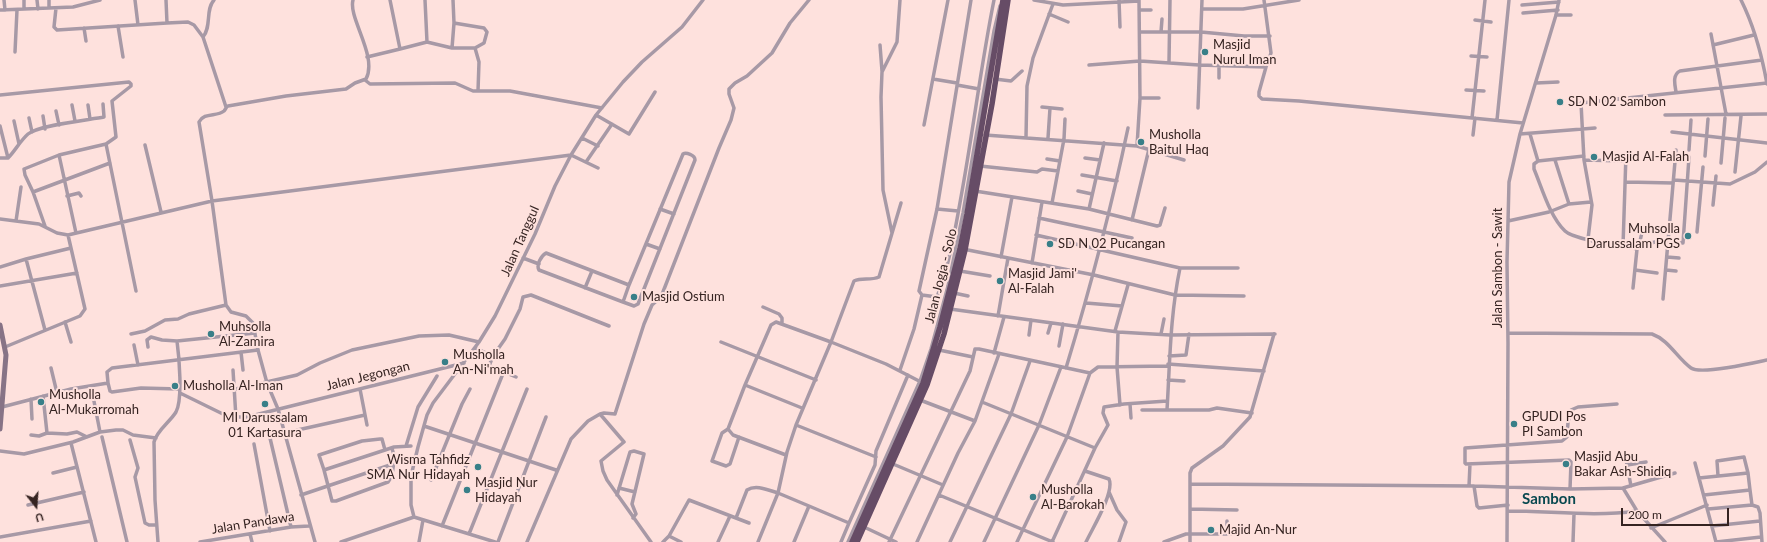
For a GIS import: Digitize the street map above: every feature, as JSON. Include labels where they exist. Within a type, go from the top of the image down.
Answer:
[{"type":"highway","name":"Jalan Jogja - Solo","points":[[973,191],[980,166],[985,135],[989,91],[995,79],[1005,1]]},
{"type":"highway","name":"Jalan Jogja - Solo","points":[[852,542],[939,350],[960,271],[962,249],[1005,1]]},
{"type":"highway","name":"Jalan Jogja - Solo","points":[[857,542],[888,463],[920,400],[946,299],[962,249]]},
{"type":"main road","points":[[0,325],[3,346],[2,407],[0,429]]},
{"type":"street","points":[[4,0],[5,10]]},
{"type":"street","points":[[24,0],[24,9]]},
{"type":"street","points":[[37,0],[38,9]]},
{"type":"street","points":[[49,0],[49,8]]},
{"type":"street","points":[[0,10],[56,8],[100,0]]},
{"type":"street","points":[[135,0],[138,25]]},
{"type":"street","points":[[166,0],[167,23]]},
{"type":"street","points":[[203,37],[207,31],[210,7],[214,0]]},
{"type":"street","points":[[131,334],[145,331],[165,320],[178,319],[189,314],[226,305],[212,201],[199,122],[202,118],[225,108],[257,100],[346,89],[355,82],[364,80],[368,74],[367,57],[364,42],[353,8],[353,0]]},
{"type":"street","points":[[390,0],[400,48]]},
{"type":"street","points":[[424,0],[428,42]]},
{"type":"street","points":[[452,48],[454,23],[453,0]]},
{"type":"street","name":"Jalan Tanggul","points":[[414,517],[411,505],[411,476],[424,426],[433,403],[475,348],[497,314],[554,186],[571,155],[596,115],[642,62],[682,27],[703,0]]},
{"type":"street","points":[[527,542],[556,470],[571,439],[588,421],[600,414],[615,414],[644,324],[652,305],[661,296],[667,283],[731,120],[734,108],[729,94],[730,89],[735,83],[746,76],[772,53],[790,23],[809,0]]},
{"type":"street","points":[[882,72],[897,42],[900,0]]},
{"type":"street","points":[[924,125],[948,0]]},
{"type":"street","points":[[900,370],[914,329],[922,295],[919,291],[937,209],[971,0]]},
{"type":"street","points":[[937,297],[948,260],[958,211],[994,0]]},
{"type":"street","points":[[1034,0],[1054,4],[1079,5],[1099,1],[1139,0],[1140,98],[1136,146]]},
{"type":"street","points":[[1026,137],[1027,86],[1034,58],[1049,14],[1054,4],[1059,0]]},
{"type":"street","points":[[1079,5],[1081,0]]},
{"type":"street","points":[[1169,62],[1170,0]]},
{"type":"street","points":[[1198,108],[1202,0]]},
{"type":"street","points":[[1264,0],[1270,36],[1271,53],[1258,92],[1262,99],[1298,101],[1523,123]]},
{"type":"street","points":[[1202,9],[1243,9],[1300,0]]},
{"type":"street","points":[[1473,136],[1475,91],[1485,0]]},
{"type":"street","points":[[1497,120],[1509,0]]},
{"type":"street","points":[[1588,239],[1591,202],[1584,158],[1580,105],[1582,103],[1676,92],[1767,84],[1762,60],[1748,15],[1741,0]]},
{"type":"street","points":[[1119,1],[1120,27]]},
{"type":"street","points":[[1522,5],[1559,1]]},
{"type":"street","name":"Jalan Sambon - Sawit","points":[[1507,542],[1508,221],[1510,174],[1523,123],[1558,10],[1559,1]]},
{"type":"street","points":[[56,8],[54,27],[56,30],[188,22],[194,24],[203,37],[225,108]]},
{"type":"street","points":[[15,52],[18,10]]},
{"type":"street","points":[[1139,10],[1151,10]]},
{"type":"street","points":[[1523,13],[1558,10]]},
{"type":"street","points":[[1049,14],[1068,22]]},
{"type":"street","points":[[1556,15],[1571,15]]},
{"type":"street","points":[[1161,32],[1162,18]]},
{"type":"street","points":[[1475,20],[1491,22]]},
{"type":"street","points":[[367,57],[428,42],[452,48],[475,48],[484,43],[487,35],[486,29],[454,23]]},
{"type":"street","points":[[118,26],[123,57]]},
{"type":"street","points":[[84,28],[86,41]]},
{"type":"street","points":[[1140,32],[1201,32],[1244,36],[1270,36]]},
{"type":"street","points":[[1711,34],[1726,116],[1720,163]]},
{"type":"street","points":[[1713,44],[1754,35]]},
{"type":"street","points":[[880,45],[882,72],[882,174],[884,200],[892,234]]},
{"type":"street","points":[[475,48],[479,62],[478,91]]},
{"type":"street","points":[[1470,56],[1488,57]]},
{"type":"street","points":[[881,57],[890,58]]},
{"type":"street","points":[[1676,92],[1675,80],[1677,72],[1762,60]]},
{"type":"street","points":[[1089,65],[1140,61],[1266,67]]},
{"type":"street","points":[[1219,65],[1219,78]]},
{"type":"street","points":[[995,79],[1011,81],[1022,71]]},
{"type":"street","points":[[922,295],[946,299],[989,91],[933,79]]},
{"type":"street","points":[[364,80],[370,84],[454,83],[470,90],[510,91],[602,108]]},
{"type":"street","points":[[0,95],[131,82],[131,86],[112,101],[116,137],[106,144],[59,155],[24,169],[45,226]]},
{"type":"street","points":[[1536,83],[1558,82]]},
{"type":"street","points":[[1466,90],[1484,91]]},
{"type":"street","points":[[596,115],[630,134],[655,92]]},
{"type":"street","points":[[1140,98],[1159,98]]},
{"type":"street","points":[[88,104],[90,119]]},
{"type":"street","points":[[8,158],[27,135],[32,132],[75,121],[104,117],[103,104]]},
{"type":"street","points":[[72,105],[75,121]]},
{"type":"street","points":[[1042,107],[1062,109]]},
{"type":"street","points":[[1048,138],[1050,108]]},
{"type":"street","points":[[56,111],[59,125]]},
{"type":"street","points":[[1665,115],[1726,116],[1767,114]]},
{"type":"street","points":[[43,116],[45,128]]},
{"type":"street","points":[[1735,172],[1741,116]]},
{"type":"street","points":[[29,118],[32,132]]},
{"type":"street","points":[[1052,203],[1064,139],[1065,119]]},
{"type":"street","points":[[1705,156],[1708,119]]},
{"type":"street","points":[[1689,150],[1691,120]]},
{"type":"street","points":[[14,121],[19,144]]},
{"type":"street","points":[[586,162],[612,124]]},
{"type":"street","points":[[0,126],[8,158]]},
{"type":"street","points":[[1066,368],[1094,275],[1128,128]]},
{"type":"street","points":[[1520,134],[1594,128]]},
{"type":"street","points":[[1672,132],[1767,143]]},
{"type":"street","points":[[1530,134],[1538,160]]},
{"type":"street","points":[[985,135],[1064,139],[1136,146],[1184,160]]},
{"type":"street","points":[[582,138],[598,146]]},
{"type":"street","points":[[1089,210],[1104,143]]},
{"type":"street","points":[[106,144],[136,290]]},
{"type":"street","points":[[146,145],[161,212]]},
{"type":"street","points":[[1132,220],[1149,149]]},
{"type":"street","points":[[1663,299],[1676,150]]},
{"type":"street","points":[[623,302],[660,208],[683,154],[686,153],[696,158],[638,304],[634,306],[623,302],[585,288],[539,270],[539,264],[543,255],[548,253],[629,285]]},
{"type":"street","points":[[1623,246],[1626,154]]},
{"type":"street","points":[[59,155],[76,233]]},
{"type":"street","points":[[0,219],[45,226],[57,233],[68,235],[212,201],[571,155],[598,168]]},
{"type":"street","points":[[1626,161],[1584,158],[1538,160],[1534,164],[1534,169],[1551,211],[1566,232],[1588,239],[1623,246],[1638,247],[1655,242],[1683,243],[1686,181],[1689,157]]},
{"type":"street","points":[[0,158],[8,158]]},
{"type":"street","points":[[1085,158],[1100,160]]},
{"type":"street","points":[[1047,159],[1060,161]]},
{"type":"street","points":[[1554,160],[1569,204]]},
{"type":"street","points":[[1626,182],[1686,181],[1715,184],[1732,183],[1755,172],[1767,162]]},
{"type":"street","points":[[33,192],[110,163]]},
{"type":"street","points":[[980,166],[1037,172],[1042,169],[1058,171]]},
{"type":"street","points":[[1698,232],[1703,167]]},
{"type":"street","points":[[1082,175],[1116,181]]},
{"type":"street","points":[[1713,205],[1716,176]]},
{"type":"street","points":[[16,221],[21,187]]},
{"type":"street","points":[[973,191],[1052,203],[1109,214],[1159,226],[1165,208]]},
{"type":"street","points":[[1078,191],[1092,194]]},
{"type":"street","points":[[67,196],[79,193],[81,196]]},
{"type":"street","points":[[1001,257],[1012,197]]},
{"type":"street","points":[[1032,263],[1042,202]]},
{"type":"street","points":[[1508,221],[1551,211],[1569,204],[1591,202]]},
{"type":"street","points":[[758,542],[778,493],[786,455],[802,408],[832,342],[854,282],[858,279],[870,280],[879,277],[900,203]]},
{"type":"street","points":[[660,208],[674,214]]},
{"type":"street","points":[[937,209],[958,211]]},
{"type":"street","points":[[1039,218],[1132,238]]},
{"type":"street","points":[[1633,288],[1641,233],[1646,228]]},
{"type":"street","points":[[3,346],[82,315],[85,311],[68,235]]},
{"type":"street","points":[[1036,235],[1180,268],[1238,268]]},
{"type":"street","points":[[646,244],[660,249]]},
{"type":"street","points":[[0,267],[71,248]]},
{"type":"street","points":[[962,249],[1094,275],[1128,285],[1174,295],[1244,296]]},
{"type":"street","points":[[1667,257],[1679,258]]},
{"type":"street","points":[[523,258],[539,264]]},
{"type":"street","points":[[998,316],[1008,258]]},
{"type":"street","points":[[26,259],[45,330]]},
{"type":"street","points":[[1167,410],[1170,335],[1174,295],[1180,268]]},
{"type":"street","points":[[1635,270],[1657,273]]},
{"type":"street","points":[[1666,270],[1676,271]]},
{"type":"street","points":[[585,288],[592,271]]},
{"type":"street","points":[[960,271],[990,276]]},
{"type":"street","points":[[0,286],[32,282],[77,273]]},
{"type":"street","points":[[1120,405],[1117,367],[1117,331],[1128,285]]},
{"type":"street","points":[[954,293],[968,296]]},
{"type":"street","points":[[516,376],[489,366],[493,356],[504,342],[520,309],[523,297],[526,295],[531,295],[609,326]]},
{"type":"street","points":[[1086,303],[1122,306]]},
{"type":"street","name":"Jalan Pandawa","points":[[226,305],[230,312],[250,318],[253,323],[258,350],[267,383],[278,409],[315,542]]},
{"type":"street","points":[[763,307],[779,314],[782,318],[782,323]]},
{"type":"street","points":[[950,309],[1117,331],[1170,335],[1275,334],[1249,418],[1223,446],[1193,467],[1190,473],[1190,542]]},
{"type":"street","points":[[994,353],[1004,317]]},
{"type":"street","points":[[1161,334],[1164,319]]},
{"type":"street","points":[[1029,335],[1031,320]]},
{"type":"street","points":[[65,322],[71,342]]},
{"type":"street","points":[[739,437],[730,464],[726,466],[712,461],[722,433],[728,429],[771,325],[778,322],[900,370],[924,383]]},
{"type":"street","points":[[1048,333],[1051,323]]},
{"type":"street","points":[[1059,346],[1063,324]]},
{"type":"street","points":[[148,347],[147,340],[149,337],[177,341],[255,333]]},
{"type":"street","points":[[1169,356],[1186,355],[1189,334]]},
{"type":"street","points":[[1508,334],[1652,334],[1663,340],[1691,368],[1702,371],[1767,360]]},
{"type":"street","points":[[236,389],[297,375],[320,363],[349,352],[419,336],[452,335],[479,342]]},
{"type":"street","points":[[158,542],[154,479],[156,438],[180,402],[180,360],[177,341]]},
{"type":"street","points":[[721,342],[816,380]]},
{"type":"street","points":[[134,345],[138,365]]},
{"type":"street","points":[[475,348],[493,356]]},
{"type":"street","points":[[890,541],[970,371],[973,357],[977,349],[1090,373]]},
{"type":"street","points":[[233,370],[236,389],[236,418],[229,417],[179,391],[144,388],[112,392],[110,391],[108,383],[107,372],[109,369],[258,350]]},
{"type":"street","points":[[939,350],[973,357]]},
{"type":"street","points":[[241,352],[243,370]]},
{"type":"street","points":[[917,542],[958,453],[975,421],[999,354]]},
{"type":"street","points":[[950,542],[1011,414],[1030,361]]},
{"type":"street","name":"Jalan Jegongan","points":[[236,418],[247,417],[464,363]]},
{"type":"street","points":[[1017,542],[1067,437],[1090,373],[1097,368],[1168,365],[1264,372]]},
{"type":"street","points":[[984,542],[1039,425],[1061,367]]},
{"type":"street","points":[[51,368],[56,393]]},
{"type":"street","points":[[442,526],[504,372]]},
{"type":"street","points":[[841,542],[875,465],[876,451],[908,375]]},
{"type":"street","points":[[406,446],[418,406],[437,376]]},
{"type":"street","points":[[1168,380],[1184,380]]},
{"type":"street","points":[[2,407],[56,393],[108,383]]},
{"type":"street","points":[[745,385],[802,408]]},
{"type":"street","points":[[91,386],[127,542]]},
{"type":"street","points":[[360,389],[367,425]]},
{"type":"street","points":[[431,480],[470,389]]},
{"type":"street","points":[[470,534],[528,389]]},
{"type":"street","points":[[43,396],[47,433]]},
{"type":"street","points":[[31,400],[32,420]]},
{"type":"street","points":[[920,400],[975,421]]},
{"type":"street","points":[[939,495],[1053,542],[1095,448],[1108,425],[1103,414],[1104,408],[1107,406],[1167,401]]},
{"type":"street","points":[[982,402],[1095,448]]},
{"type":"street","points":[[1130,404],[1131,418]]},
{"type":"street","points":[[1570,489],[1570,461],[1470,464],[1465,463],[1466,447],[1562,441],[1567,437],[1568,422],[1571,410],[1578,407],[1617,404]]},
{"type":"street","points":[[1142,410],[1209,410],[1217,408],[1252,412]]},
{"type":"street","points":[[600,414],[624,442],[602,461],[604,475],[651,542]]},
{"type":"street","points":[[284,433],[365,415]]},
{"type":"street","points":[[498,542],[546,418]]},
{"type":"street","points":[[796,425],[876,457]]},
{"type":"street","points":[[424,426],[449,436],[556,470]]},
{"type":"street","points":[[728,429],[730,433],[786,455]]},
{"type":"street","points":[[0,451],[24,454],[71,443],[87,437],[120,430],[133,435],[156,438]]},
{"type":"street","points":[[31,435],[39,436],[47,433],[64,434],[77,432],[87,437]]},
{"type":"street","points":[[270,438],[291,527]]},
{"type":"street","points":[[385,450],[382,439],[353,444],[319,455],[332,501],[336,501],[387,483],[391,479],[395,447]]},
{"type":"street","points":[[130,440],[138,468],[135,477],[145,523],[148,525],[156,525]]},
{"type":"street","points":[[71,443],[96,542]]},
{"type":"street","points":[[254,444],[270,530]]},
{"type":"street","points":[[324,470],[395,447],[411,446]]},
{"type":"street","points":[[617,495],[630,452],[634,451],[644,456],[632,505],[636,514],[634,518]]},
{"type":"street","points":[[1718,476],[1718,461],[1744,457],[1748,473],[1752,505]]},
{"type":"street","points":[[1626,460],[1631,486]]},
{"type":"street","points":[[1627,465],[1646,462]]},
{"type":"street","points":[[848,542],[888,463],[943,485]]},
{"type":"street","points":[[1695,463],[1708,507],[1716,542],[1761,537]]},
{"type":"street","points":[[301,495],[393,464]]},
{"type":"street","points":[[1469,486],[1470,464]]},
{"type":"street","points":[[54,473],[77,467]]},
{"type":"street","points":[[1085,471],[1109,479],[1110,484],[1109,491],[1086,542]]},
{"type":"street","points":[[1190,484],[1474,486],[1570,489],[1623,488],[1675,473]]},
{"type":"street","points":[[1700,478],[1748,473]]},
{"type":"street","points":[[1474,486],[1478,508],[1508,505]]},
{"type":"street","points":[[736,518],[747,490],[755,487],[778,493],[850,523]]},
{"type":"street","points":[[619,488],[635,492]]},
{"type":"street","points":[[1623,488],[1637,511],[1665,542]]},
{"type":"street","points":[[1704,495],[1750,490]]},
{"type":"street","points":[[1109,491],[1117,510],[1126,522],[1119,542]]},
{"type":"street","points":[[28,505],[84,492]]},
{"type":"street","points":[[663,542],[669,536],[690,500],[749,523]]},
{"type":"street","points":[[1651,528],[1708,507],[1752,505],[1759,508],[1762,542]]},
{"type":"street","points":[[794,542],[809,506]]},
{"type":"street","points":[[1190,509],[1237,510]]},
{"type":"street","points":[[1508,511],[1617,514],[1637,511]]},
{"type":"street","points":[[1573,542],[1574,514]]},
{"type":"street","points":[[718,542],[730,516]]},
{"type":"street","points":[[341,542],[414,517],[494,542]]},
{"type":"street","points":[[419,542],[423,520]]},
{"type":"street","points":[[0,537],[91,521]]},
{"type":"street","points":[[1227,521],[1228,534]]},
{"type":"street","points":[[1712,526],[1760,521]]},
{"type":"street","name":"Jalan Pandawa","points":[[200,542],[270,530],[310,526]]},
{"type":"street","points":[[864,527],[890,541],[896,542]]},
{"type":"street","points":[[250,534],[252,542]]},
{"type":"street","points":[[1164,542],[1190,534],[1236,534]]},
{"type":"street","points":[[669,536],[682,542]]},
{"type":"place","name":"Masjid Nurul Iman","points":[[1205,52]]},
{"type":"place","name":"SD N 02 Sambon","points":[[1560,102]]},
{"type":"place","name":"Musholla Baitul Haq","points":[[1141,142]]},
{"type":"place","name":"Masjid Al-Falah","points":[[1594,157]]},
{"type":"place","name":"Muhsolla Darussalam PGS","points":[[1688,236]]},
{"type":"place","name":"SD N 02 Pucangan","points":[[1050,244]]},
{"type":"place","name":"Masjid Jami' Al-Falah","points":[[1000,281]]},
{"type":"place","name":"Masjid Ostium","points":[[634,297]]},
{"type":"place","name":"Muhsolla Al-Zamira","points":[[211,334]]},
{"type":"place","name":"Musholla An-Ni'mah","points":[[445,362]]},
{"type":"place","name":"Musholla Al-Iman","points":[[175,386]]},
{"type":"place","name":"Musholla Al-Mukarromah","points":[[41,402]]},
{"type":"place","name":"MI Darussalam 01 Kartasura","points":[[265,404]]},
{"type":"place","name":"GPUDI Pos PI Sambon","points":[[1514,424]]},
{"type":"place","name":"Masjid Abu Bakar Ash-Shidiq","points":[[1566,464]]},
{"type":"place","name":"Wisma Tahfidz SMA Nur Hidayah","points":[[478,467]]},
{"type":"place","name":"Masjid Nur Hidayah","points":[[467,490]]},
{"type":"place","name":"Musholla Al-Barokah","points":[[1033,497]]},
{"type":"place","name":"Majid An-Nur","points":[[1211,530]]},
{"type":"district","name":"Sambon","points":[[1549,499]]}]
